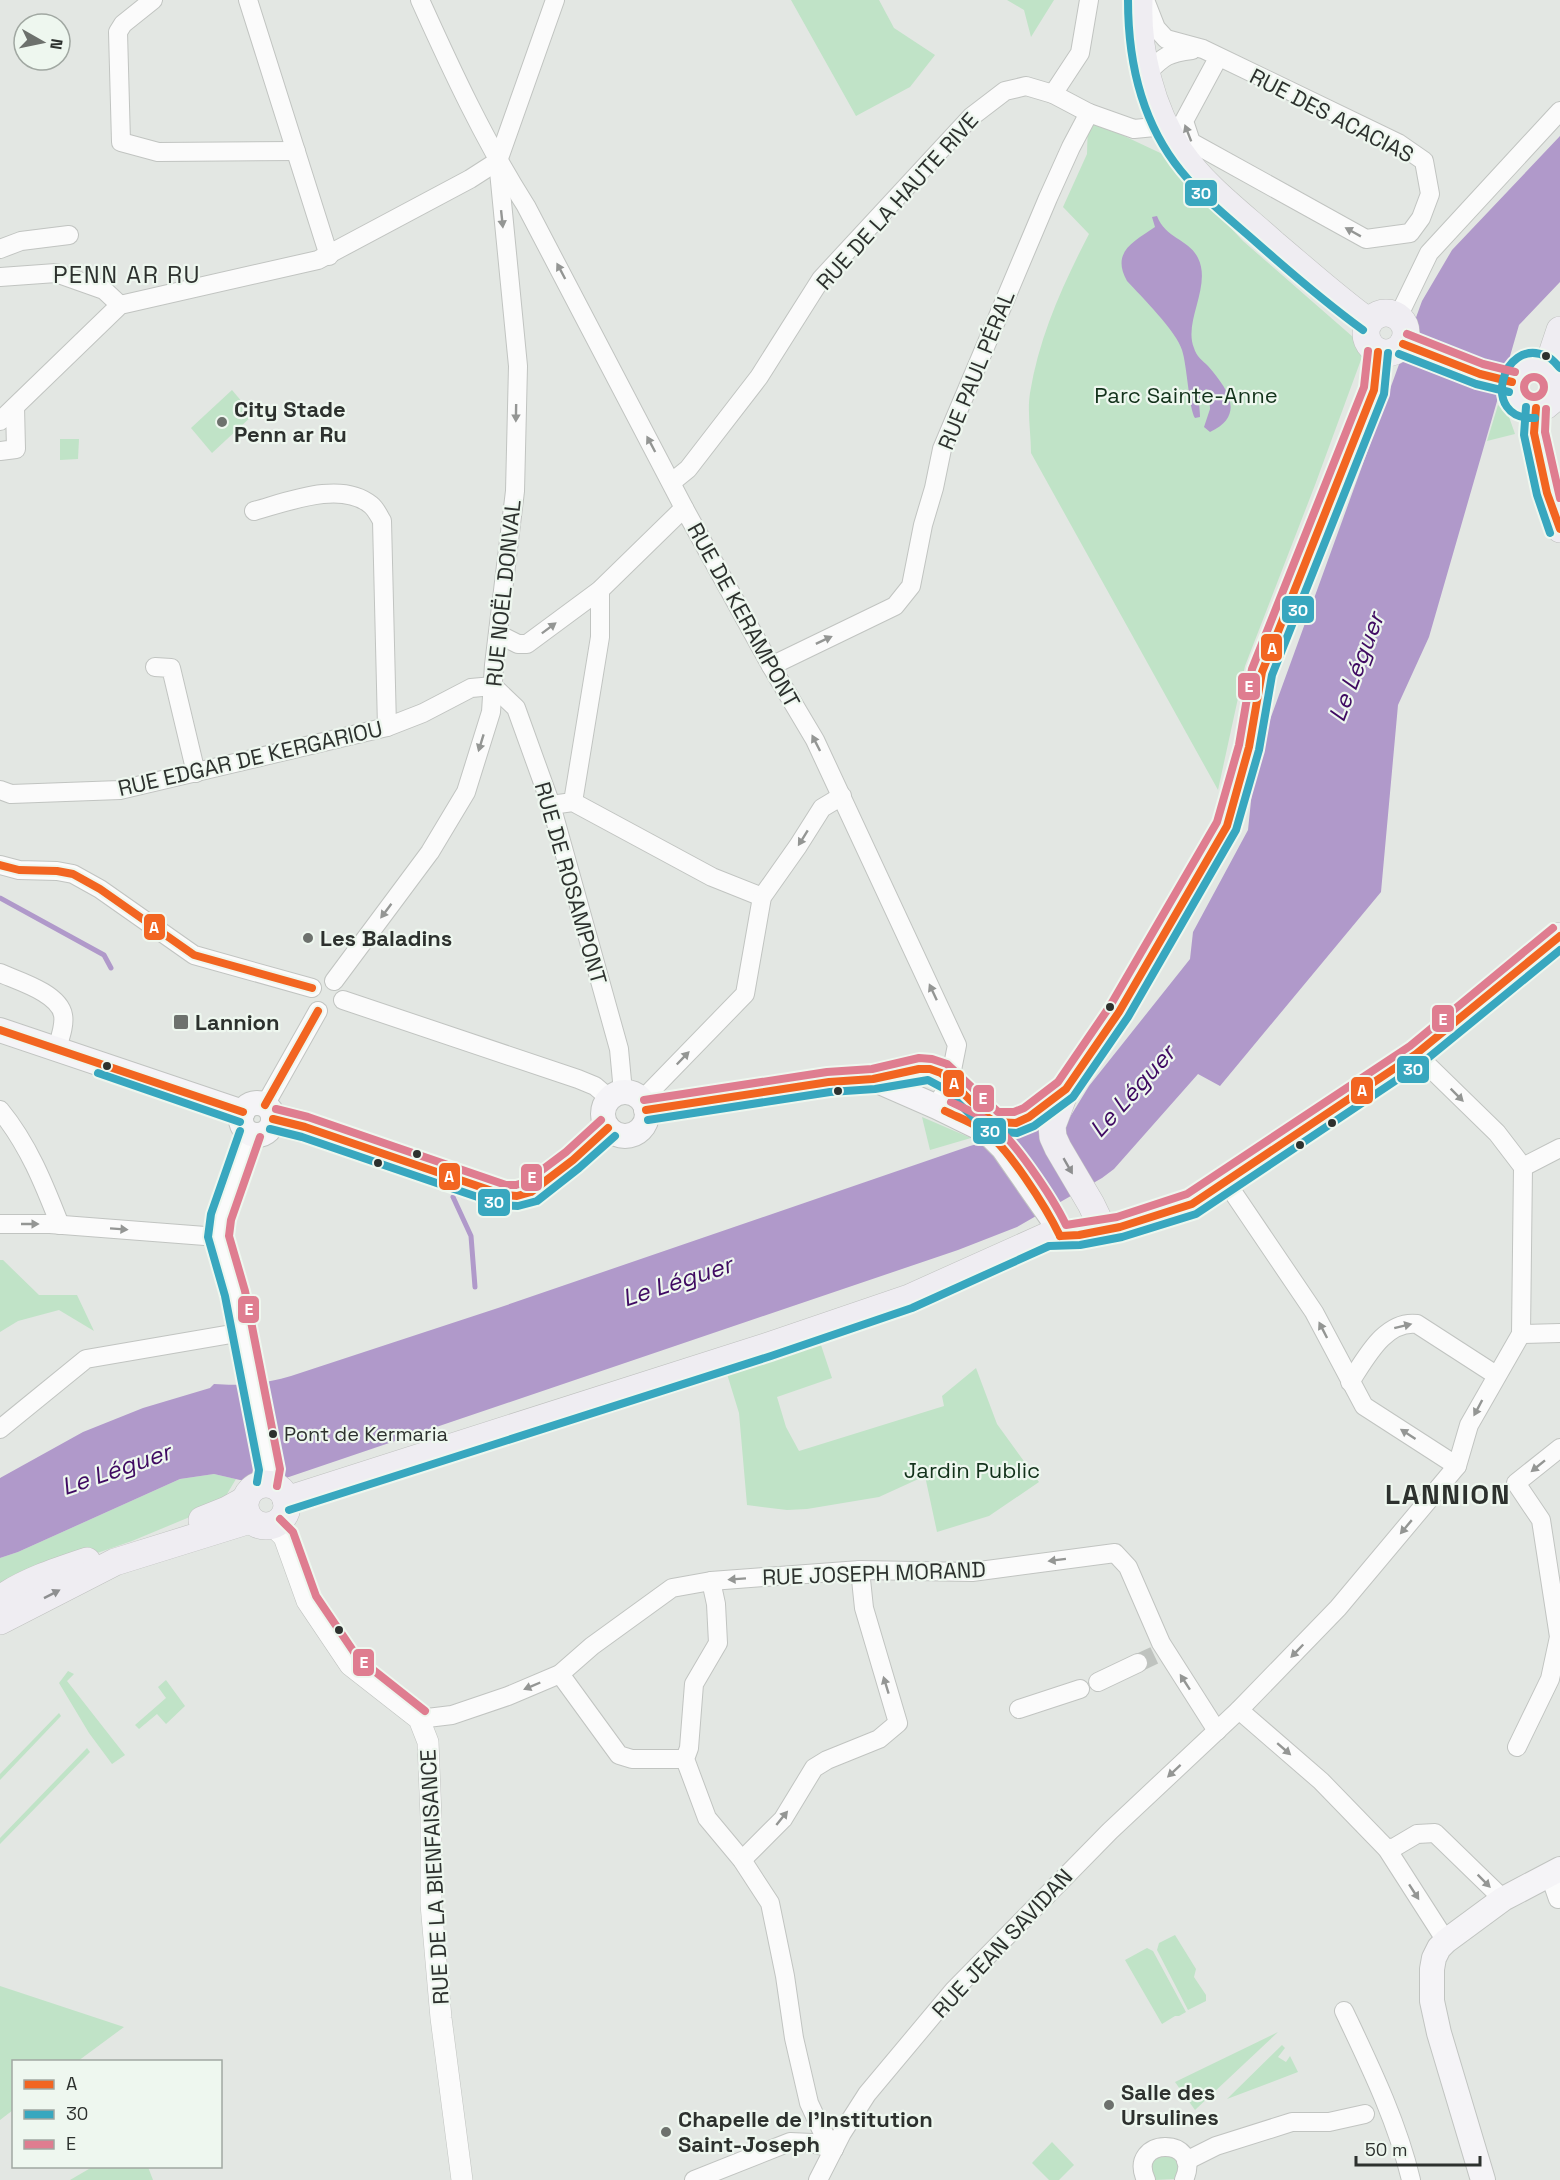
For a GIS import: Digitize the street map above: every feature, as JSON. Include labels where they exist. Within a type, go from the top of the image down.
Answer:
[{"type":"main road","points":[[1139,0],[1138,27],[1147,73],[1165,126],[1180,152],[1200,177],[1305,270],[1369,322]]},
{"type":"main road","points":[[630,1100],[645,1122],[633,1134],[619,1135],[604,1123],[603,1110],[630,1100],[873,1079],[919,1069],[930,1069],[950,1080],[987,1117],[995,1122],[1040,1121],[1119,1012],[1227,826],[1249,747],[1262,672],[1374,390],[1396,347],[1406,330],[1404,323],[1398,317],[1385,313],[1378,314],[1369,322],[1366,329],[1368,343],[1396,347],[1509,381]]},
{"type":"main road","points":[[1547,369],[1560,330]]},
{"type":"main road","points":[[1529,365],[1535,365],[1547,369],[1555,381],[1554,396],[1543,407],[1529,408],[1514,396],[1509,381],[1518,371],[1529,365]]},
{"type":"main road","points":[[1536,408],[1534,433],[1546,492],[1560,529]]},
{"type":"main road","points":[[256,1515],[249,1491],[257,1486],[274,1485],[768,1346],[909,1298],[1053,1230],[1104,1231],[1192,1204],[1416,1054],[1559,939]]},
{"type":"main road","points":[[0,1029],[258,1117],[305,1127],[504,1194],[517,1196],[531,1192],[608,1128]]},
{"type":"main road","points":[[873,1079],[937,1107],[992,1137],[1003,1148],[1053,1230]]},
{"type":"main road","points":[[1040,1121],[1053,1137],[1104,1231]]},
{"type":"main road","points":[[0,1599],[13,1590],[55,1572],[163,1535],[227,1510],[284,1517],[286,1511],[274,1485]]},
{"type":"main road","points":[[0,1621],[115,1562],[256,1515]]},
{"type":"main road","points":[[1483,2180],[1442,2043],[1432,2001],[1434,1958],[1446,1941],[1503,1899],[1555,1872]]},
{"type":"street","points":[[153,0],[123,24],[118,32],[121,142],[158,152],[296,151]]},
{"type":"street","points":[[248,0],[329,256]]},
{"type":"street","name":"RUE DE KERAMPONT","points":[[420,0],[474,117],[526,206],[684,508],[771,666],[815,740],[842,796],[957,1045],[950,1080],[937,1107]]},
{"type":"street","points":[[0,421],[120,305],[329,256],[470,179],[498,161],[555,0]]},
{"type":"street","points":[[1053,94],[1080,53],[1089,0]]},
{"type":"street","points":[[1145,0],[1156,28],[1166,39],[1210,53]]},
{"type":"street","points":[[1147,73],[1172,52],[1210,53]]},
{"type":"street","name":"RUE DES ACACIAS","points":[[1210,53],[1398,144],[1424,162],[1430,194],[1421,218],[1410,233],[1366,239],[1191,142],[1184,121],[1210,53]]},
{"type":"street","name":"RUE DE LA HAUTE RIVE","points":[[672,482],[688,469],[759,377],[821,279],[971,117],[1005,91],[1026,86],[1053,94],[1089,113],[1134,129],[1165,126]]},
{"type":"street","points":[[1398,317],[1429,253],[1560,111]]},
{"type":"street","name":"RUE PAUL PÉRAL","points":[[771,666],[895,606],[911,586],[942,449],[1048,198],[1089,113]]},
{"type":"street","name":"RUE NOËL DONVAL","points":[[334,981],[430,852],[466,792],[491,712],[515,491],[518,366],[498,161]]},
{"type":"street","points":[[0,249],[21,241],[69,235]]},
{"type":"street","points":[[0,277],[56,273],[104,290],[120,305]]},
{"type":"street","points":[[0,451],[16,450],[15,407]]},
{"type":"street","points":[[254,511],[322,493],[340,493],[372,505],[382,520],[387,727]]},
{"type":"street","points":[[498,634],[518,644],[527,644],[600,590],[684,508]]},
{"type":"street","points":[[573,802],[600,637],[600,590]]},
{"type":"street","points":[[155,666],[171,668],[196,773]]},
{"type":"street","name":"RUE EDGAR DE KERGARIOU","points":[[0,790],[10,794],[120,790],[387,727],[423,713],[471,688],[493,686]]},
{"type":"street","name":"RUE DE ROSAMPONT","points":[[493,686],[516,708],[551,805],[619,1049],[630,1100]]},
{"type":"street","points":[[343,1000],[578,1079],[630,1100],[745,994],[762,897],[822,808],[842,796]]},
{"type":"street","points":[[551,805],[573,802],[712,877],[762,897]]},
{"type":"street","points":[[0,865],[19,870],[57,871],[73,874],[100,889],[194,955],[312,988]]},
{"type":"street","points":[[0,973],[53,998],[63,1015],[57,1048]]},
{"type":"street","points":[[319,981],[334,981],[342,989],[341,1006],[332,1013],[322,1013],[310,1001],[312,988],[319,981]]},
{"type":"street","points":[[274,1485],[253,1374],[218,1237],[220,1217],[258,1117],[318,1011]]},
{"type":"street","points":[[1226,1182],[1314,1312],[1364,1406],[1457,1466],[1469,1425],[1521,1334],[1523,1167],[1497,1133],[1416,1054]]},
{"type":"street","points":[[0,1110],[28,1151],[60,1225]]},
{"type":"street","points":[[1523,1167],[1560,1148]]},
{"type":"street","points":[[0,1224],[60,1225],[218,1237]]},
{"type":"street","points":[[0,1429],[86,1359],[241,1322]]},
{"type":"street","points":[[1350,1382],[1371,1351],[1391,1329],[1405,1323],[1417,1324],[1496,1375]]},
{"type":"street","points":[[1521,1334],[1560,1333]]},
{"type":"street","points":[[1517,1747],[1550,1679],[1559,1637],[1541,1520],[1516,1483],[1560,1448]]},
{"type":"street","name":"RUE JEAN SAVIDAN","points":[[818,2180],[867,2094],[954,1990],[1110,1831],[1239,1710],[1338,1608],[1457,1466]]},
{"type":"street","points":[[256,1515],[284,1537],[307,1601],[350,1665],[419,1719]]},
{"type":"street","name":"RUE JOSEPH MORAND","points":[[419,1719],[452,1715],[508,1696],[560,1674],[592,1646],[672,1588],[711,1581],[860,1570],[972,1572],[1115,1553],[1128,1567],[1161,1652],[1217,1731]]},
{"type":"street","points":[[741,1860],[783,1819],[814,1768],[827,1760],[879,1740],[898,1723],[864,1608],[860,1570]]},
{"type":"street","points":[[711,1581],[716,1604],[718,1642],[694,1684],[689,1748],[685,1759],[707,1818],[741,1860],[770,1903],[808,2103],[834,2149]]},
{"type":"street","points":[[1098,1682],[1138,1663]]},
{"type":"street","points":[[560,1674],[619,1755],[632,1759],[685,1759]]},
{"type":"street","points":[[1019,1709],[1080,1689]]},
{"type":"street","points":[[1239,1710],[1321,1781],[1387,1849],[1446,1941]]},
{"type":"street","name":"RUE DE LA BIENFAISANCE","points":[[419,1719],[428,1742],[431,1904],[441,2018],[462,2180]]},
{"type":"street","points":[[1387,1849],[1417,1834],[1435,1833],[1503,1899]]},
{"type":"street","points":[[1555,1872],[1558,1899]]},
{"type":"street","points":[[1344,2012],[1377,2110],[1406,2160],[1411,2180]]},
{"type":"street","points":[[1186,2161],[1216,2146],[1292,2122],[1329,2122],[1377,2110]]},
{"type":"street","points":[[694,2180],[790,2142],[812,2143],[834,2149]]},
{"type":"street","points":[[1146,2180],[1143,2163],[1149,2153],[1154,2149],[1171,2147],[1181,2153],[1186,2161],[1187,2169],[1184,2180]]},
{"type":"green space","points":[[791,0],[879,0],[894,28],[935,55],[910,87],[856,116]]},
{"type":"green space","points":[[1007,0],[1054,0],[1031,37],[1024,10]]},
{"type":"green space","name":"Parc Sainte-Anne","points":[[1088,119],[1171,158],[1183,177],[1243,241],[1361,344],[1362,357],[1245,666],[1218,790],[1031,453],[1029,400],[1039,352],[1061,292],[1089,234],[1063,207],[1087,154]]},
{"type":"green space","name":"City Stade Penn ar Ru","points":[[232,390],[253,415],[212,453],[191,428]]},
{"type":"green space","points":[[1498,405],[1508,414],[1515,434],[1487,441]]},
{"type":"green space","points":[[60,439],[79,439],[78,459],[60,460]]},
{"type":"green space","points":[[922,1117],[971,1138],[930,1150]]},
{"type":"green space","points":[[0,1260],[3,1260],[39,1295],[77,1295],[94,1331],[59,1310],[18,1321],[0,1332]]},
{"type":"green space","name":"Jardin Public","points":[[821,1345],[832,1378],[777,1397],[786,1427],[799,1451],[944,1406],[942,1396],[976,1368],[997,1424],[1039,1482],[989,1516],[937,1532],[925,1476],[879,1497],[807,1509],[787,1510],[747,1505],[739,1413],[727,1374],[771,1357]]},
{"type":"green space","points":[[214,1474],[236,1479],[221,1504],[132,1541],[51,1569],[0,1595],[0,1558],[180,1479]]},
{"type":"green space","points":[[68,1671],[74,1674],[67,1681],[125,1755],[112,1764],[89,1733],[59,1683]]},
{"type":"green space","points":[[166,1680],[185,1706],[166,1724],[157,1714],[139,1729],[135,1725],[166,1698],[158,1687]]},
{"type":"green space","points":[[59,1713],[61,1716],[0,1780],[0,1774]]},
{"type":"green space","points":[[87,1748],[90,1752],[0,1844],[0,1838]]},
{"type":"green space","points":[[1175,1935],[1196,1969],[1194,1977],[1206,1995],[1206,2001],[1188,2010],[1157,1950],[1159,1943]]},
{"type":"green space","points":[[1147,1948],[1153,1951],[1186,2012],[1162,2024],[1125,1960]]},
{"type":"green space","points":[[0,1986],[124,2027],[79,2060],[12,2060],[12,2111],[0,2120]]},
{"type":"green space","points":[[1278,2032],[1195,2110],[1175,2082]]},
{"type":"green space","points":[[1282,2045],[1285,2048],[1278,2057],[1286,2062],[1290,2056],[1298,2072],[1227,2099]]},
{"type":"green space","points":[[1052,2142],[1074,2165],[1059,2180],[1049,2180],[1032,2163]]},
{"type":"green space","points":[[1157,2155],[1173,2155],[1179,2165],[1176,2179],[1155,2180],[1150,2171],[1151,2164]]},
{"type":"green space","points":[[91,2168],[148,2168],[153,2180],[70,2180]]},
{"type":"water","name":"Le Léguer","points":[[1560,136],[1560,282],[1519,325],[1429,637],[1398,705],[1381,892],[1220,1086],[1198,1074],[1114,1169],[1102,1178],[1017,1227],[958,1250],[283,1479],[275,1481],[240,1480],[214,1474],[180,1479],[0,1558],[0,1478],[83,1432],[143,1408],[210,1388],[214,1384],[253,1384],[291,1376],[498,1308],[970,1146],[1070,1117],[1089,1086],[1190,959],[1193,932],[1248,830],[1255,762],[1422,301],[1452,250]]},
{"type":"water","points":[[1157,216],[1166,230],[1194,252],[1201,269],[1202,280],[1192,327],[1194,348],[1222,384],[1230,401],[1228,418],[1210,432],[1204,427],[1210,409],[1209,391],[1206,389],[1201,395],[1200,417],[1195,418],[1191,406],[1184,357],[1179,342],[1158,314],[1127,281],[1123,271],[1123,255],[1132,243],[1155,227],[1152,217]]},
{"type":"waterway","points":[[0,898],[104,955],[111,968]]},
{"type":"waterway","points":[[453,1197],[471,1236],[475,1287]]},
{"type":"tunnel","points":[[1138,1663],[1157,1654]]},
{"type":"transit line","name":"30","points":[[1128,0],[1131,46],[1140,90],[1156,133],[1181,171],[1198,190],[1309,288],[1363,330]]},
{"type":"transit line","name":"E","points":[[1407,334],[1483,364],[1515,372]]},
{"type":"transit line","name":"A","points":[[1403,344],[1480,374],[1512,382]]},
{"type":"transit line","name":"E","points":[[644,1100],[827,1072],[872,1069],[919,1058],[947,1064],[998,1112],[1014,1112],[1024,1108],[1058,1082],[1110,1006],[1217,822],[1239,745],[1252,669],[1364,387],[1368,351]]},
{"type":"transit line","name":"A","points":[[646,1110],[930,1069],[950,1080],[987,1117],[995,1122],[1016,1123],[1029,1117],[1066,1089],[1119,1012],[1227,826],[1249,747],[1262,672],[1374,390],[1378,352]]},
{"type":"transit line","name":"30","points":[[648,1120],[830,1092],[875,1089],[928,1080],[943,1088],[989,1131],[1017,1133],[1034,1126],[1073,1097],[1128,1017],[1236,830],[1259,750],[1272,675],[1384,394],[1388,353]]},
{"type":"transit line","name":"30","points":[[1535,418],[1518,415],[1507,407],[1502,394],[1503,381],[1508,368],[1518,358],[1531,353],[1548,357],[1560,368]]},
{"type":"transit line","name":"30","points":[[1399,354],[1476,384],[1509,392]]},
{"type":"transit line","name":"E","points":[[1530,377],[1538,377],[1544,383],[1544,387],[1544,391],[1538,397],[1530,397],[1524,391],[1524,383],[1530,377]]},
{"type":"transit line","name":"30","points":[[1526,407],[1524,435],[1537,495],[1550,533]]},
{"type":"transit line","name":"A","points":[[1536,408],[1534,433],[1547,493],[1560,529]]},
{"type":"transit line","name":"E","points":[[1546,409],[1545,432],[1560,498]]},
{"type":"transit line","name":"A","points":[[0,865],[19,870],[57,871],[73,874],[100,889],[194,955],[312,988]]},
{"type":"transit line","name":"E","points":[[951,1102],[975,1113],[998,1128],[1020,1153],[1066,1225],[1117,1217],[1187,1194],[1410,1046],[1553,928]]},
{"type":"transit line","name":"A","points":[[1060,1236],[1079,1235],[1120,1227],[1192,1204],[1416,1054],[1560,936]]},
{"type":"transit line","name":"30","points":[[289,1510],[771,1356],[912,1308],[1049,1246],[1080,1245],[1122,1237],[1196,1214],[1422,1063],[1560,950]]},
{"type":"transit line","name":"A","points":[[265,1105],[318,1011]]},
{"type":"transit line","name":"A","points":[[0,1030],[243,1112]]},
{"type":"transit line","name":"30","points":[[98,1073],[240,1122]]},
{"type":"transit line","name":"E","points":[[276,1109],[308,1117],[506,1185],[526,1182],[566,1152],[601,1120]]},
{"type":"transit line","name":"A","points":[[945,1111],[979,1127],[993,1138],[1036,1195],[1060,1236]]},
{"type":"transit line","name":"A","points":[[273,1119],[305,1127],[504,1195],[517,1196],[531,1192],[573,1160],[608,1128]]},
{"type":"transit line","name":"30","points":[[270,1129],[302,1137],[501,1205],[518,1206],[537,1201],[615,1136]]},
{"type":"transit line","name":"30","points":[[240,1131],[211,1214],[208,1237],[225,1296],[259,1470],[257,1482]]},
{"type":"transit line","name":"E","points":[[260,1137],[231,1220],[229,1236],[245,1291],[280,1469],[277,1486]]},
{"type":"transit line","name":"E","points":[[280,1519],[293,1532],[316,1596],[358,1658],[425,1711]]},
{"type":"place","name":"City Stade Penn ar Ru","points":[[222,422]]},
{"type":"place","name":"Les Baladins","points":[[308,938]]},
{"type":"place","name":"Lannion","points":[[181,1022]]},
{"type":"place","name":"Pont de Kermaria","points":[[273,1434]]},
{"type":"place","name":"Salle des Ursulines","points":[[1109,2105]]},
{"type":"place","name":"Chapelle de l'Institution Saint-Joseph","points":[[666,2132]]},
{"type":"district","name":"PENN AR RU","points":[[127,274]]},
{"type":"district","name":"LANNION","points":[[1448,1494]]}]
